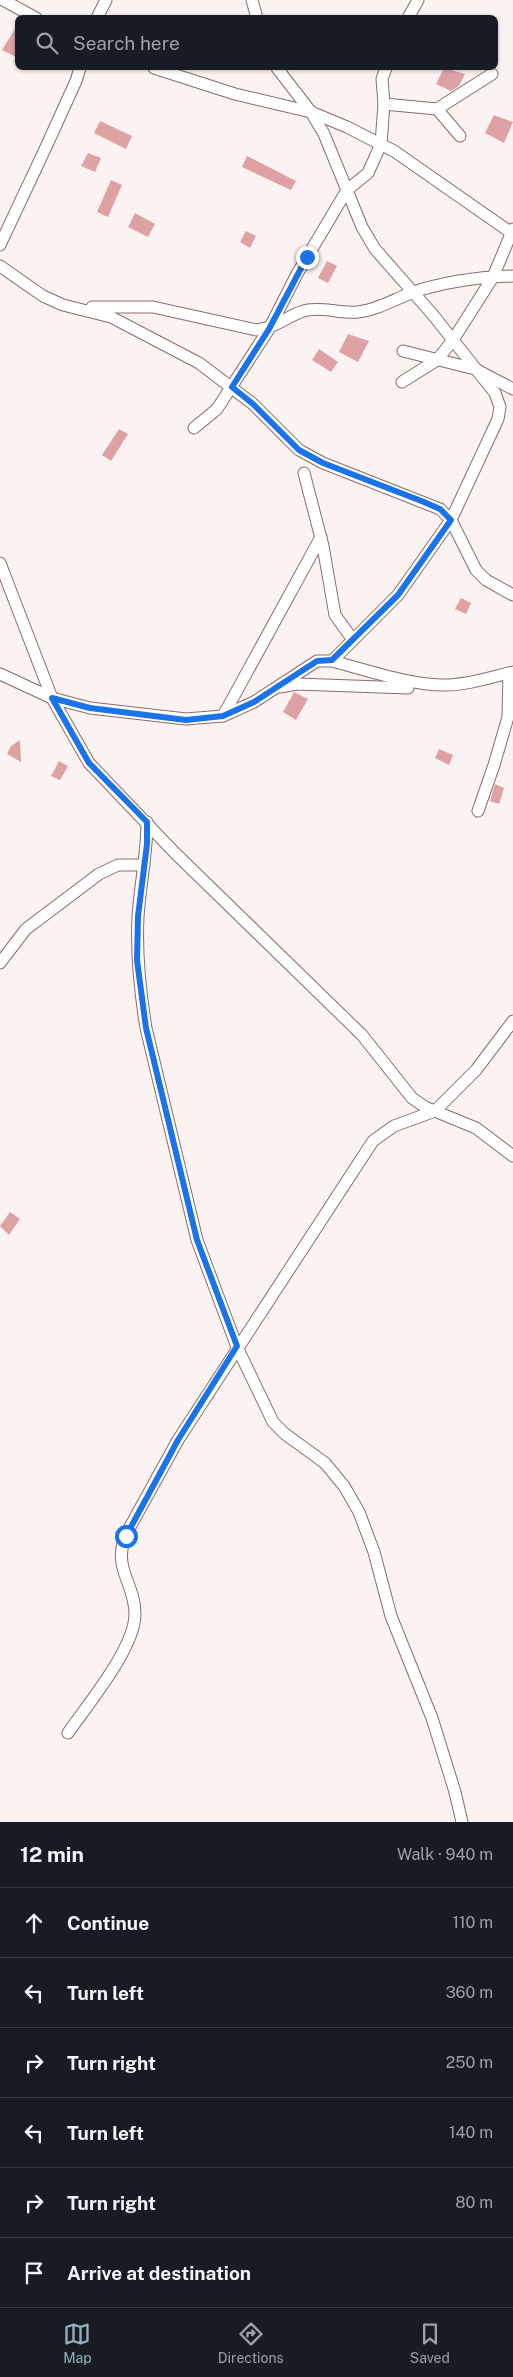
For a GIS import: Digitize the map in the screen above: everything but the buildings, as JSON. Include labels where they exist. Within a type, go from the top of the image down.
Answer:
[{"type":"street","points":[[2,0],[30,15]]},
{"type":"street","points":[[98,15],[106,0]]},
{"type":"street","points":[[252,0],[255,15]]},
{"type":"street","points":[[410,15],[418,0]]},
{"type":"street","points":[[0,245],[54,131],[79,70]]},
{"type":"street","points":[[160,70],[235,94],[311,112],[381,144],[512,232],[493,277],[453,340],[438,360],[402,382]]},
{"type":"street","points":[[279,70],[311,112],[333,152],[362,227],[375,250],[453,340],[495,393],[500,407],[498,419],[451,520],[398,595],[332,660]]},
{"type":"street","points":[[194,428],[217,410],[269,329],[297,274],[347,190],[368,173],[381,144],[384,104],[382,79],[385,70]]},
{"type":"street","points":[[384,104],[437,109],[492,74]]},
{"type":"street","points":[[437,109],[460,136]]},
{"type":"street","points":[[0,266],[42,296],[75,308],[111,317],[199,364],[253,404],[299,450],[323,463],[440,509],[451,520],[476,570],[486,580],[513,596]]},
{"type":"street","points":[[75,308],[153,307],[256,330],[269,329],[306,310],[358,312],[384,306],[412,293],[493,277],[513,276]]},
{"type":"street","points":[[403,351],[475,369],[513,389]]},
{"type":"street","points":[[304,473],[321,537],[335,615],[353,640]]},
{"type":"street","points":[[223,716],[321,537]]},
{"type":"street","points":[[0,562],[52,698],[89,763],[174,852],[362,1035],[412,1098],[419,1104],[476,1128],[513,1156]]},
{"type":"street","points":[[0,674],[52,698],[90,708],[186,720],[223,716],[254,702],[317,661],[332,660],[424,684],[445,686],[468,683],[511,672],[508,717],[478,811]]},
{"type":"street","points":[[274,688],[297,684],[408,688]]},
{"type":"street","points":[[147,822],[138,916],[137,960],[146,1028],[197,1240],[237,1346],[273,1422],[285,1434],[325,1463],[344,1486],[359,1512],[374,1552],[391,1616],[432,1718],[455,1792],[462,1822]]},
{"type":"street","points":[[0,963],[26,929],[99,874],[118,865],[144,865]]},
{"type":"street","points":[[68,1733],[125,1649],[132,1632],[135,1614],[121,1564],[120,1550],[178,1440],[237,1346],[373,1142],[394,1126],[436,1111],[476,1070],[513,1021]]},
{"type":"route","points":[[126,1536],[178,1440],[237,1346],[197,1240],[146,1028],[137,960],[138,916],[147,844],[147,822],[118,796],[89,763],[52,698],[90,708],[127,711],[186,720],[223,716],[254,702],[317,661],[332,660],[398,595],[451,520],[440,509],[323,463],[299,450],[253,404],[232,387],[269,329],[307,257]]}]
